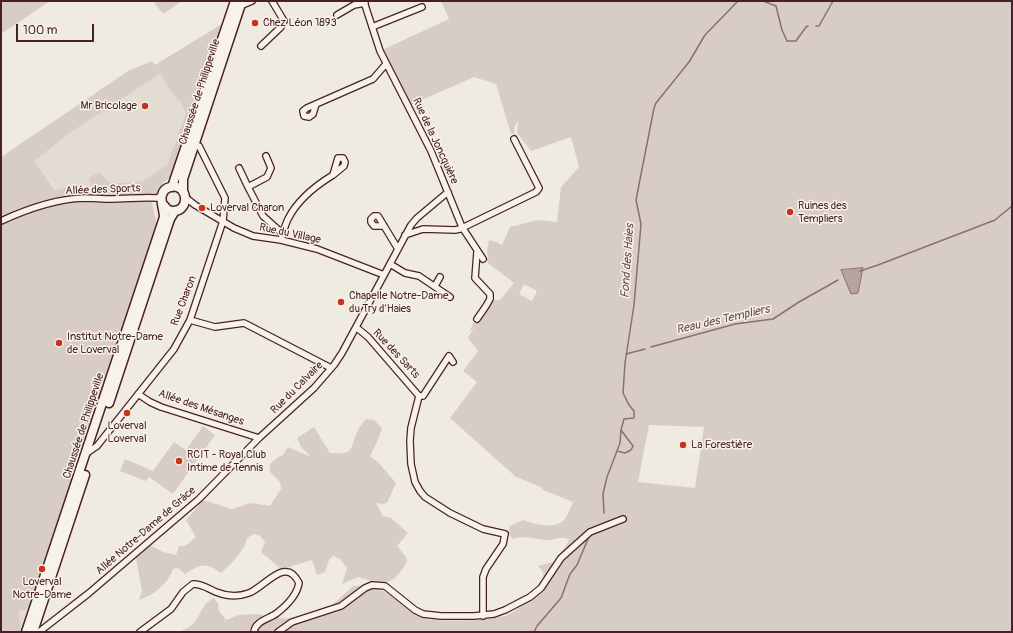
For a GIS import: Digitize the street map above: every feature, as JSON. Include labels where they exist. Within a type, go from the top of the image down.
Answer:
[{"type":"main road","name":"Chaussée de Philippeville","points":[[172,187],[239,3]]},
{"type":"main road","name":"Chaussée de Philippeville","points":[[184,198],[183,179],[239,3]]},
{"type":"main road","points":[[172,187],[178,188],[184,198],[180,210],[175,211],[168,210],[162,200],[166,190],[172,187]]},
{"type":"main road","name":"Chaussée de Philippeville","points":[[90,451],[164,217],[162,200]]},
{"type":"main road","name":"Chaussée de Philippeville","points":[[29,631],[170,219],[175,211]]},
{"type":"street","points":[[239,3],[252,1]]},
{"type":"street","points":[[261,46],[281,27],[284,21],[272,1]]},
{"type":"street","name":"Rue de la Joncquière","points":[[337,15],[354,5],[366,3],[365,5],[372,27],[386,64],[424,136],[462,227]]},
{"type":"street","points":[[372,27],[422,7]]},
{"type":"street","points":[[316,104],[373,79],[386,64]]},
{"type":"street","points":[[406,235],[423,229],[455,230],[536,192],[539,188],[514,139]]},
{"type":"street","name":"Rue Charon","points":[[90,451],[97,446],[174,349],[190,320],[222,221],[225,198],[199,146]]},
{"type":"street","points":[[248,187],[267,177],[271,168],[266,156]]},
{"type":"street","points":[[238,168],[263,216],[283,234]]},
{"type":"street","points":[[282,240],[287,220],[297,204],[316,186],[333,175]]},
{"type":"street","name":"Rue du Calvaire","points":[[259,438],[314,388],[331,368],[356,328],[411,224],[448,192]]},
{"type":"street","name":"Allée des Sports","points":[[1,221],[23,211],[48,203],[84,198],[157,198],[162,200]]},
{"type":"street","name":"Rue du Village","points":[[184,198],[222,221],[253,236],[282,240],[318,249],[384,275]]},
{"type":"street","points":[[384,226],[398,249]]},
{"type":"street","points":[[462,227],[483,259]]},
{"type":"street","points":[[477,252],[475,278],[490,294],[490,299],[477,319]]},
{"type":"street","points":[[390,264],[405,273],[419,276],[450,297]]},
{"type":"street","points":[[435,286],[440,277]]},
{"type":"street","points":[[190,320],[215,327],[244,323],[331,368]]},
{"type":"street","name":"Rue des Sarts","points":[[356,328],[368,337],[419,396]]},
{"type":"street","name":"Rue des Sarts","points":[[419,396],[423,396],[449,356],[453,362]]},
{"type":"street","name":"Allée des Mésanges","points":[[138,394],[161,407],[259,438]]},
{"type":"street","name":"Rue des Sarts","points":[[419,396],[411,428],[410,441],[412,470],[415,482],[420,491],[425,497],[450,513],[483,529],[505,534],[503,544],[486,569],[483,577],[482,616]]},
{"type":"street","name":"Allée Notre-Dame de Grâce","points":[[39,632],[89,593],[199,499],[259,438]]},
{"type":"street","points":[[278,632],[292,622],[341,606],[365,588],[372,585],[385,586],[415,610],[423,614],[442,616],[482,616],[494,614],[530,597],[541,588],[561,558],[590,532],[623,519]]},
{"type":"street","points":[[140,632],[171,609],[183,592],[192,584],[205,586],[223,594],[236,596],[256,590],[278,573],[284,572],[294,575],[299,583],[296,594],[277,613],[259,623],[254,632]]},
{"type":"shaded area","points":[[1,1],[50,1],[1,34]]},
{"type":"shaded area","points":[[155,1],[182,1],[163,14],[155,4]]},
{"type":"shaded area","points":[[441,1],[1012,1],[1012,632],[179,632],[193,624],[204,606],[214,598],[218,603],[219,611],[226,620],[239,615],[256,614],[279,618],[303,619],[328,609],[353,586],[368,586],[376,588],[389,595],[414,613],[428,619],[450,621],[500,617],[512,613],[536,592],[544,583],[543,572],[538,566],[554,562],[566,546],[569,539],[565,538],[546,540],[521,537],[513,539],[509,534],[510,526],[523,520],[544,525],[555,525],[564,520],[573,502],[516,477],[450,418],[477,382],[463,371],[478,351],[468,338],[474,327],[468,333],[486,301],[500,300],[514,283],[489,264],[486,258],[488,258],[487,251],[489,240],[502,245],[510,227],[538,220],[557,222],[561,187],[579,167],[571,137],[531,151],[517,133],[518,121],[515,125],[514,134],[511,134],[496,84],[474,77],[408,106],[380,51],[449,19]],"holes":[[[524,284],[537,291],[532,301],[519,294]],[[649,425],[704,427],[695,488],[638,482]]]},
{"type":"shaded area","name":"Institut Notre-Dame de Loverval","points":[[225,22],[170,177],[163,183],[152,203],[156,221],[156,234],[31,604],[27,609],[19,611],[21,631],[1,632],[1,157],[128,71],[152,61],[155,65]],"holes":[[[160,74],[177,100],[180,100],[186,113],[167,165],[141,182],[110,183],[99,172],[89,178],[96,203],[82,203],[82,185],[55,190],[34,161],[73,131]]]},
{"type":"shaded area","points":[[160,74],[177,100],[180,100],[186,113],[167,165],[141,182],[110,183],[97,203],[32,594],[21,632],[1,632],[82,203],[76,185],[56,190],[34,161],[73,131]]},
{"type":"shaded area","points":[[863,268],[858,293],[851,294],[841,270]]},
{"type":"shaded area","points":[[366,419],[374,420],[382,428],[370,456],[378,462],[396,483],[387,503],[376,503],[383,516],[391,518],[408,533],[397,546],[406,557],[407,562],[394,579],[384,583],[358,577],[342,584],[347,568],[340,559],[333,556],[329,560],[325,572],[317,575],[312,560],[282,570],[261,552],[265,542],[260,536],[254,534],[247,538],[240,553],[221,573],[206,566],[199,567],[185,574],[178,568],[173,569],[168,579],[160,588],[139,600],[142,591],[136,558],[150,545],[163,552],[176,555],[179,546],[185,546],[196,537],[186,520],[203,500],[232,509],[250,503],[270,506],[281,489],[280,482],[270,472],[270,464],[278,457],[283,455],[288,447],[311,457],[301,447],[297,438],[314,427],[330,453],[348,452],[358,430]]},
{"type":"shaded area","name":"RCIT - Royal Club Intime de Tennis","points":[[203,426],[215,435],[173,494],[149,477],[146,481],[120,471],[125,459],[153,471],[174,442],[186,450]]},
{"type":"waterway","name":"Fond des Haies","points":[[604,513],[603,494],[607,477],[620,443],[624,419],[634,418],[634,411],[623,393],[625,363],[634,305],[641,224],[636,200],[654,108],[656,103],[689,62],[705,35],[738,1]]},
{"type":"waterway","name":"Fond des Haies","points":[[763,1],[776,6],[782,30],[787,41],[796,41],[808,26]]},
{"type":"waterway","name":"Fond des Haies","points":[[816,26],[819,26],[833,1]]},
{"type":"waterway","name":"Reau des Templiers","points":[[860,271],[995,220],[1012,206]]},
{"type":"waterway","name":"Reau des Templiers","points":[[651,347],[735,324],[773,319],[799,302],[838,280]]},
{"type":"waterway","name":"Reau des Templiers","points":[[626,354],[645,349]]},
{"type":"waterway","points":[[617,451],[625,453],[631,450],[633,446],[621,430]]},
{"type":"waterway","name":"Fond des Haies","points":[[534,632],[537,626],[561,598],[570,574],[577,565],[588,537]]},
{"type":"place","name":"Chez Léon 1893","points":[[255,23]]},
{"type":"place","name":"Mr Bricolage","points":[[145,106]]},
{"type":"place","name":"Loverval Charon","points":[[202,208]]},
{"type":"place","name":"Ruines des Templiers","points":[[790,212]]},
{"type":"place","name":"Chapelle Notre-Dame du Try d'Haies","points":[[341,302]]},
{"type":"place","name":"Institut Notre-Dame de Loverval","points":[[59,343]]},
{"type":"place","name":"Loverval Loverval","points":[[127,413]]},
{"type":"place","name":"La Forestière","points":[[683,445]]},
{"type":"place","name":"RCIT - Royal Club Intime de Tennis","points":[[179,461]]},
{"type":"place","name":"Loverval Notre-Dame","points":[[42,569]]}]
